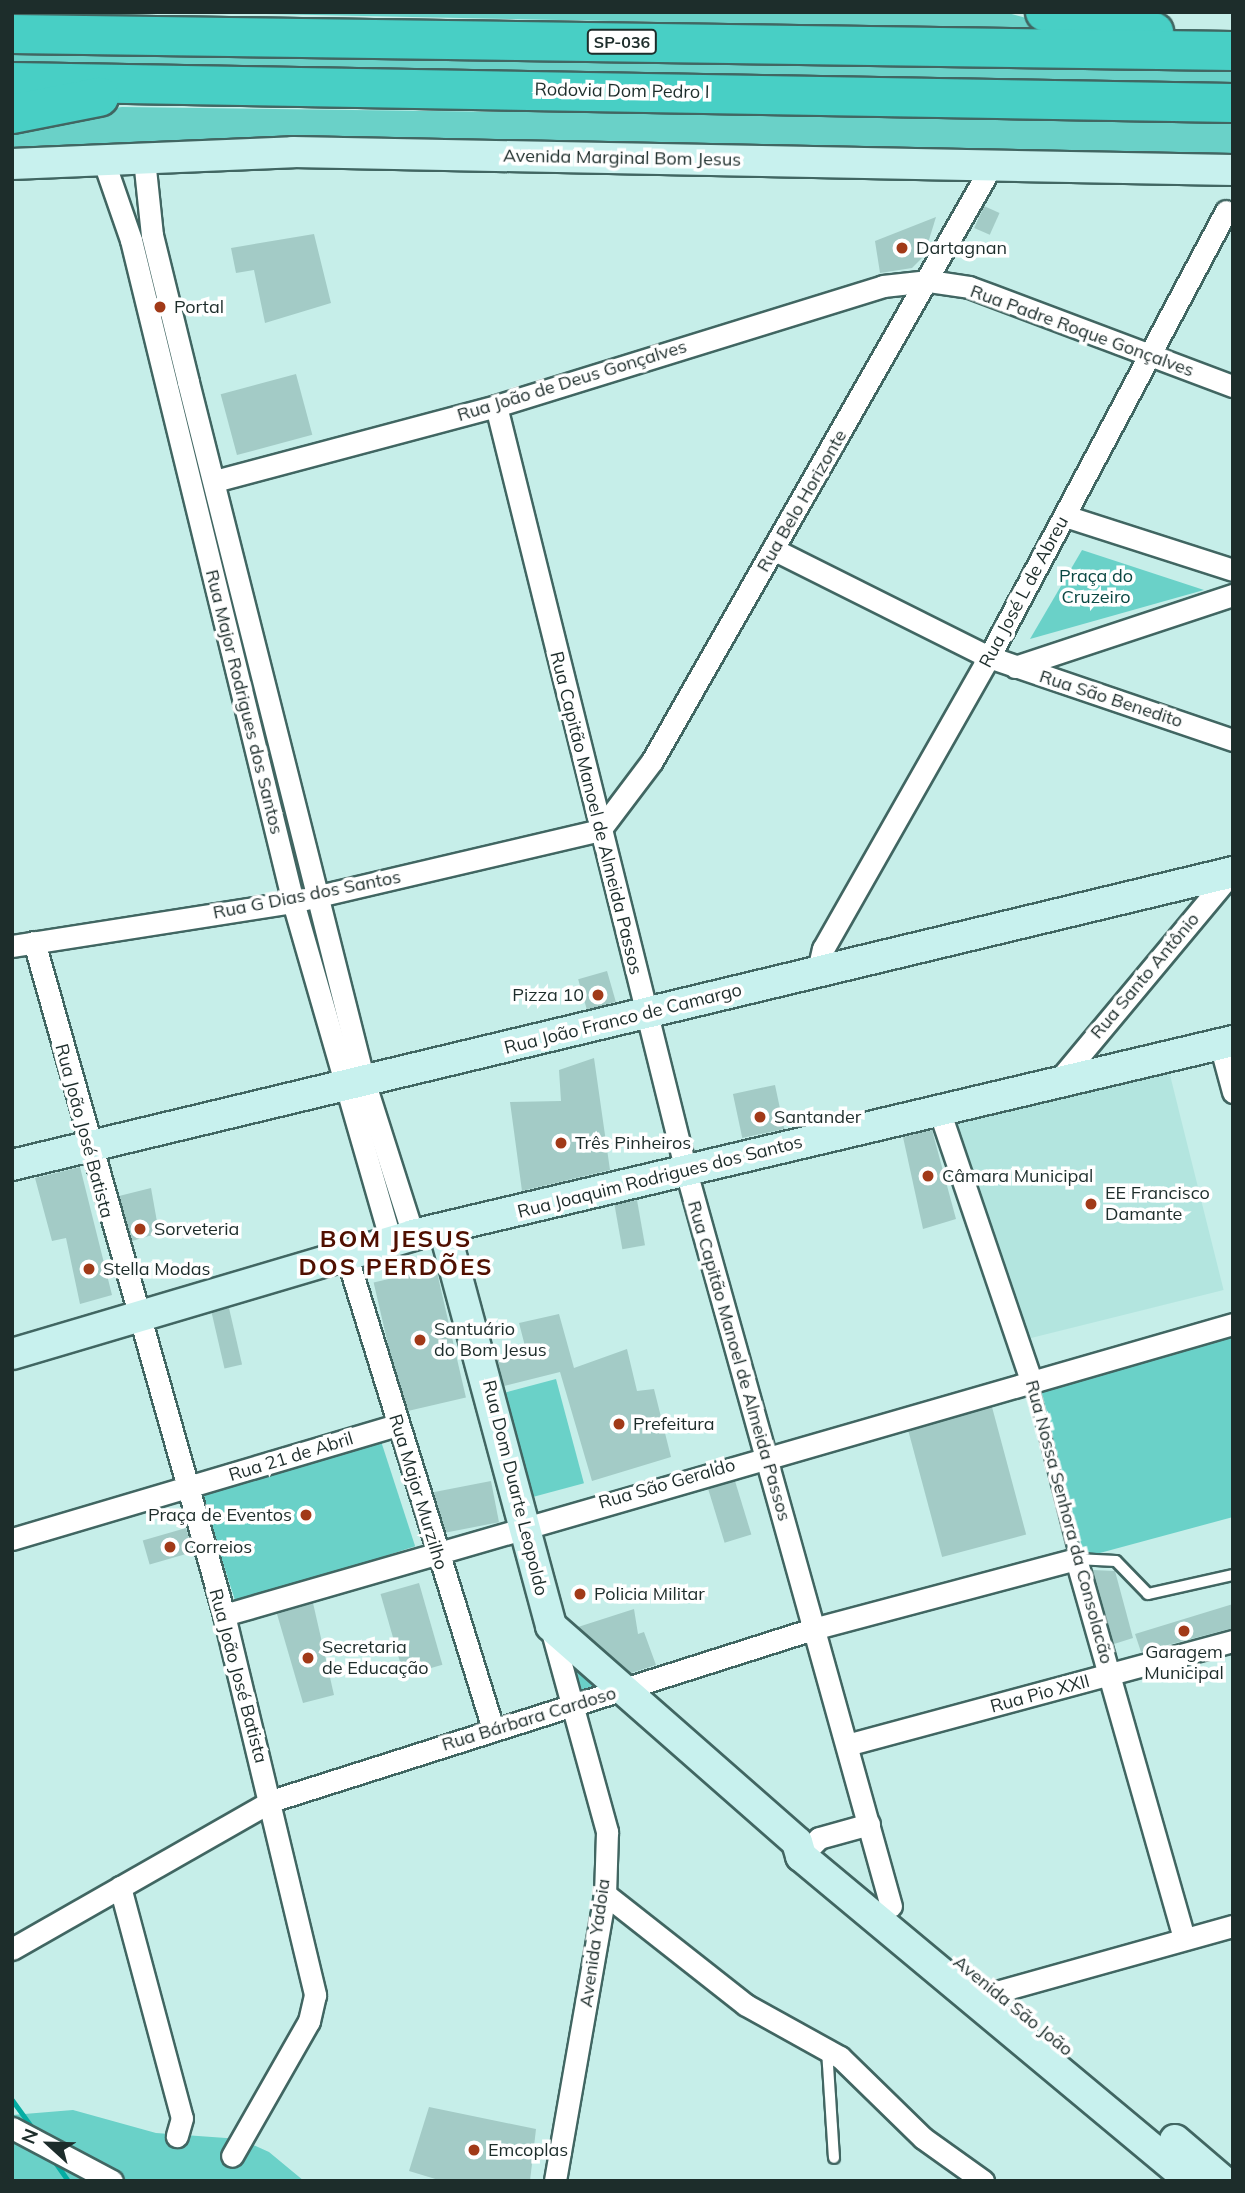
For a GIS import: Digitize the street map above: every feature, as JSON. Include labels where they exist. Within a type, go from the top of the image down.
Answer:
[{"type":"highway","points":[[1045,12],[1233,41]]},
{"type":"highway","name":"SP-036","points":[[12,34],[1233,51]]},
{"type":"highway","name":"Rodovia Dom Pedro I","points":[[12,82],[176,82],[1233,103]]},
{"type":"highway","points":[[12,114],[176,82]]},
{"type":"street","name":"Avenida Marginal Bom Jesus","points":[[12,164],[293,152],[1233,170]]},
{"type":"street","name":"Rua Major Rodrigues dos Santos","points":[[144,159],[152,235],[317,896],[356,1082]]},
{"type":"street","name":"Rua Major Rodrigues dos Santos","points":[[104,162],[131,240],[293,902],[356,1082],[402,1238]]},
{"type":"street","name":"Rua Belo Horizonte","points":[[600,830],[652,761],[929,281],[992,165]]},
{"type":"street","name":"Rua José L de Abreu","points":[[818,970],[823,949],[989,657],[1226,211]]},
{"type":"street","points":[[131,240],[152,235]]},
{"type":"street","name":"Rua Padre Roque Gonçalves","points":[[929,281],[969,287],[1233,386]]},
{"type":"street","name":"Rua João de Deus Gonçalves","points":[[215,481],[496,406],[883,286],[929,281]]},
{"type":"street","points":[[166,386],[188,382]]},
{"type":"street","name":"Rua Capitão Manoel de Almeida Passos","points":[[496,406],[686,1171],[891,1906]]},
{"type":"street","points":[[1065,516],[1233,570]]},
{"type":"street","name":"Rua São Benedito","points":[[773,550],[989,657],[1233,740]]},
{"type":"street","points":[[1015,667],[1233,595]]},
{"type":"street","name":"Rua G Dias dos Santos","points":[[12,946],[293,902],[600,830]]},
{"type":"street","name":"Rua João Franco de Camargo","points":[[12,1165],[1232,872]]},
{"type":"street","name":"Rua Santo Antônio","points":[[1059,1080],[1232,872]]},
{"type":"street","name":"Rua João José Batista","points":[[34,942],[136,1320],[224,1615],[316,1995],[309,2021],[232,2156]]},
{"type":"street","points":[[1226,1043],[1233,1092]]},
{"type":"street","name":"Rua Joaquim Rodrigues dos Santos","points":[[12,1354],[136,1320],[402,1238],[1059,1080],[1226,1043]]},
{"type":"street","name":"Rua Nossa Senhora da Consolacão","points":[[939,1110],[1030,1378]]},
{"type":"street","name":"Rua Dom Duarte Leopoldo","points":[[444,1229],[551,1626]]},
{"type":"street","name":"Rua Major Murzilho","points":[[346,1254],[396,1425],[493,1730]]},
{"type":"street","name":"Rua São Geraldo","points":[[224,1615],[1030,1378],[1233,1324]]},
{"type":"street","name":"Rua 21 de Abril","points":[[12,1539],[396,1425]]},
{"type":"street","name":"Rua Nossa Senhora da Consolacão","points":[[1076,1559],[1112,1674],[1184,1939]]},
{"type":"street","name":"Rua Bárbara Cardoso","points":[[12,1949],[271,1801],[493,1730],[577,1707],[623,1689],[813,1629],[1076,1559]]},
{"type":"street","name":"Avenida São João","points":[[551,1626],[803,1848],[989,1999],[1223,2181]]},
{"type":"street","name":"Avenida Yadoia","points":[[551,1626],[577,1707],[603,1803],[605,1894],[555,2181]]},
{"type":"street","name":"Rua Pio XXII","points":[[847,1745],[1233,1641]]},
{"type":"street","points":[[803,1848],[869,1824]]},
{"type":"street","name":"Avenida São João","points":[[803,1848],[891,1906],[989,1999],[1191,2181]]},
{"type":"street","points":[[120,1887],[182,2118],[177,2136]]},
{"type":"street","points":[[605,1894],[746,2005],[826,2047],[923,2138],[983,2181]]},
{"type":"street","points":[[989,1999],[1233,1926]]},
{"type":"street","points":[[12,2128],[112,2181]]},
{"type":"lane","name":"Rua Nossa Senhora da Consolacão","points":[[1030,1378],[1076,1559]]},
{"type":"lane","points":[[1076,1559],[1116,1561],[1148,1594],[1233,1575]]},
{"type":"lane","points":[[826,2047],[834,2158]]},
{"type":"shaded area","name":"EE Francisco Damante","points":[[1167,1063],[1224,1290],[1009,1344],[953,1116]]},
{"type":"green space","points":[[169,12],[1004,12],[1072,30],[711,23]]},
{"type":"green space","points":[[12,45],[1233,66],[1232,91],[12,70]]},
{"type":"green space","points":[[122,107],[1233,121],[1233,156],[12,152],[12,121]]},
{"type":"green space","name":"Praça do Cruzeiro","points":[[1082,550],[1204,590],[1030,639]]},
{"type":"green space","points":[[1233,1334],[1233,1517],[1085,1557],[1037,1383]]},
{"type":"green space","points":[[556,1379],[584,1483],[533,1497],[505,1393]]},
{"type":"green space","name":"Praça de Eventos","points":[[379,1435],[415,1546],[236,1604],[200,1493]]},
{"type":"green space","points":[[571,1658],[605,1685],[583,1693]]},
{"type":"green space","points":[[73,2110],[156,2133],[240,2139],[269,2152],[304,2181],[12,2181],[12,2115]]},
{"type":"building","points":[[984,206],[1000,213],[990,235],[974,228]]},
{"type":"building","name":"Dartagnan","points":[[936,217],[924,256],[912,268],[880,273],[875,241]]},
{"type":"building","points":[[314,234],[331,303],[265,323],[254,270],[236,273],[231,248]]},
{"type":"building","points":[[296,374],[312,435],[237,455],[221,394]]},
{"type":"building","name":"Pizza 10","points":[[607,971],[616,1002],[587,1010],[578,979]]},
{"type":"building","name":"Três Pinheiros","points":[[594,1058],[610,1170],[522,1191],[510,1102],[561,1101],[559,1070]]},
{"type":"building","name":"Santander","points":[[775,1085],[784,1129],[742,1138],[733,1094]]},
{"type":"building","name":"Câmara Municipal","points":[[932,1130],[956,1219],[923,1229],[903,1137]]},
{"type":"building","points":[[80,1167],[112,1295],[80,1304],[66,1238],[52,1241],[35,1178]]},
{"type":"building","points":[[151,1188],[159,1233],[132,1241],[119,1196]]},
{"type":"building","points":[[637,1200],[645,1245],[622,1249],[614,1204]]},
{"type":"building","name":"Santuário do Bom Jesus","points":[[436,1268],[466,1398],[404,1412],[374,1282]]},
{"type":"building","points":[[229,1308],[242,1365],[225,1369],[211,1312]]},
{"type":"building","name":"Prefeitura","points":[[559,1314],[574,1368],[627,1349],[637,1391],[654,1389],[671,1457],[592,1481],[560,1372],[504,1386],[497,1357],[526,1350],[519,1323]]},
{"type":"building","points":[[992,1407],[1026,1535],[942,1557],[908,1430]]},
{"type":"building","points":[[491,1481],[499,1522],[441,1533],[433,1492]]},
{"type":"building","points":[[735,1481],[751,1535],[725,1543],[708,1489]]},
{"type":"building","name":"Correios","points":[[186,1528],[193,1552],[150,1564],[143,1540]]},
{"type":"building","points":[[1093,1570],[1115,1571],[1133,1638],[1114,1644]]},
{"type":"building","points":[[419,1583],[442,1665],[404,1676],[381,1594]]},
{"type":"building","name":"Secretaria de Educação","points":[[313,1603],[334,1695],[303,1703],[277,1614]]},
{"type":"building","name":"Garagem Municipal","points":[[1233,1604],[1233,1628],[1141,1652],[1135,1634]]},
{"type":"building","points":[[634,1609],[638,1634],[644,1632],[656,1665],[631,1673],[578,1627]]},
{"type":"building","name":"Emcoplas","points":[[429,2107],[536,2129],[530,2181],[442,2181],[409,2171]]},
{"type":"waterway","points":[[12,2100],[33,2129]]},
{"type":"waterway","points":[[52,2158],[68,2181]]},
{"type":"place","name":"Dartagnan","points":[[902,248]]},
{"type":"place","name":"Portal","points":[[160,307]]},
{"type":"place","name":"Pizza 10","points":[[598,995]]},
{"type":"place","name":"Santander","points":[[760,1117]]},
{"type":"place","name":"Três Pinheiros","points":[[561,1143]]},
{"type":"place","name":"Câmara Municipal","points":[[928,1176]]},
{"type":"place","name":"EE Francisco Damante","points":[[1091,1204]]},
{"type":"place","name":"Sorveteria","points":[[140,1229]]},
{"type":"place","name":"Stella Modas","points":[[89,1269]]},
{"type":"place","name":"Santuário do Bom Jesus","points":[[420,1340]]},
{"type":"place","name":"Prefeitura","points":[[619,1424]]},
{"type":"place","name":"Praça de Eventos","points":[[306,1515]]},
{"type":"place","name":"Correios","points":[[170,1547]]},
{"type":"place","name":"Policia Militar","points":[[580,1594]]},
{"type":"place","name":"Garagem Municipal","points":[[1184,1631]]},
{"type":"place","name":"Secretaria de Educação","points":[[308,1658]]},
{"type":"place","name":"Emcoplas","points":[[474,2150]]},
{"type":"district","name":"BOM JESUS DOS PERDÕES","points":[[396,1253]]}]
